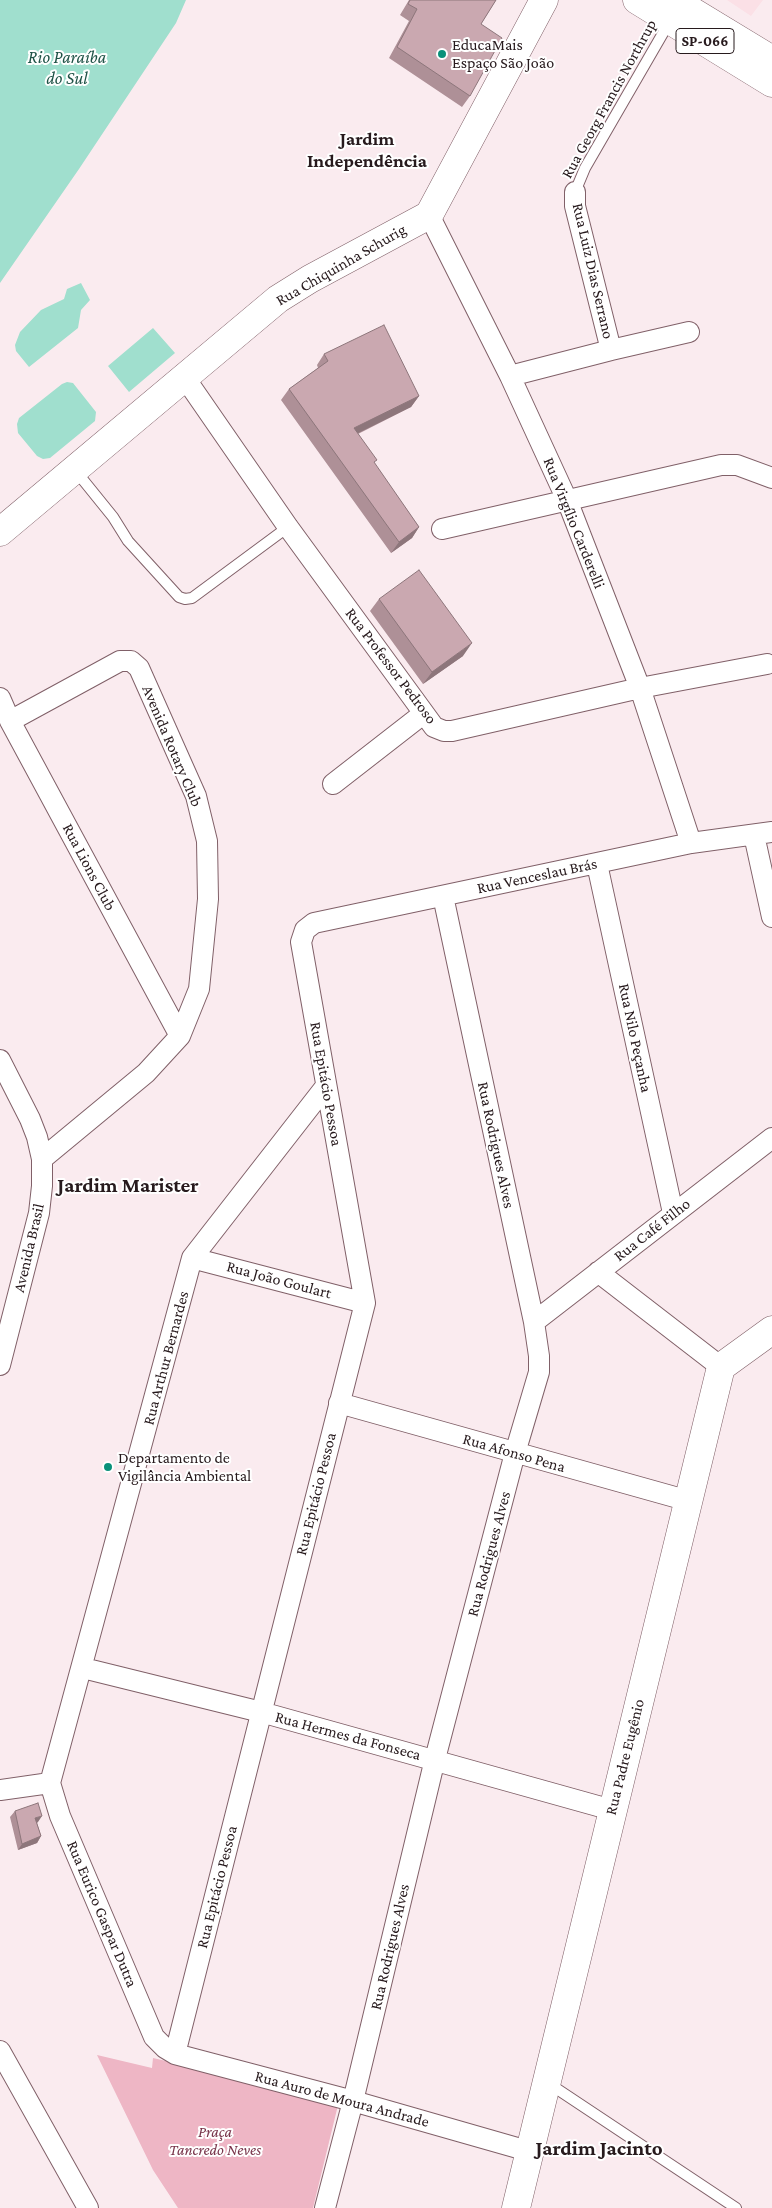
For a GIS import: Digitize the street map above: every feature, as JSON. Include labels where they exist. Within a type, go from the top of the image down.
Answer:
[{"type":"main road","points":[[429,215],[544,0]]},
{"type":"main road","name":"SP-066","points":[[637,0],[672,10],[772,60]]},
{"type":"main road","name":"SP-066","points":[[672,10],[772,83]]},
{"type":"main road","name":"Rua Chiquinha Schurig","points":[[0,532],[292,289],[429,215]]},
{"type":"main road","points":[[721,1367],[772,1330]]},
{"type":"main road","name":"Rua Padre Eugênio","points":[[516,2208],[545,2081],[721,1367]]},
{"type":"street","name":"Rua Luiz Dias Serrano","points":[[575,192],[575,206],[611,350]]},
{"type":"street","name":"Rua Virgílio Carderelli","points":[[429,215],[510,376],[567,500],[640,688],[691,843]]},
{"type":"street","name":"Rua Luiz Dias Serrano","points":[[510,376],[689,332]]},
{"type":"street","name":"Rua Professor Pedroso","points":[[185,378],[288,527],[434,727],[444,731],[452,731],[640,688],[767,664]]},
{"type":"street","points":[[442,529],[721,465],[737,466],[772,478]]},
{"type":"street","name":"Avenida Rotary Club","points":[[10,721],[120,660],[131,661],[139,668],[196,796],[207,841],[208,899],[199,989],[180,1036],[146,1073],[42,1158]]},
{"type":"street","name":"Rua Lions Club","points":[[0,698],[10,721],[180,1036]]},
{"type":"street","points":[[333,784],[423,714]]},
{"type":"street","points":[[763,834],[772,917]]},
{"type":"street","name":"Rua Venceslau Brás","points":[[305,930],[314,923],[691,843],[763,834]]},
{"type":"street","name":"Rua Nilo Peçanha","points":[[597,864],[674,1213]]},
{"type":"street","name":"Rua Rodrigues Alves","points":[[325,2208],[353,2101],[435,1760],[515,1453],[539,1372],[539,1356],[534,1322],[443,896]]},
{"type":"street","name":"Rua Epitácio Pessoa","points":[[167,2048],[261,1712],[365,1303],[301,942],[305,930]]},
{"type":"street","name":"Avenida Brasil","points":[[0,1060],[30,1119],[42,1158],[42,1186],[39,1213],[0,1365]]},
{"type":"street","name":"Rua Arthur Bernardes","points":[[50,1783],[192,1258],[326,1086]]},
{"type":"street","name":"Rua Café Filho","points":[[534,1322],[772,1138]]},
{"type":"street","name":"Rua João Goulart","points":[[192,1258],[365,1303]]},
{"type":"street","points":[[598,1272],[721,1367]]},
{"type":"street","name":"Rua Afonso Pena","points":[[339,1403],[689,1501]]},
{"type":"street","name":"Rua Hermes da Fonseca","points":[[82,1668],[261,1712],[612,1810]]},
{"type":"street","points":[[0,1790],[50,1783]]},
{"type":"street","name":"Rua Eurico Gaspar Dutra","points":[[50,1783],[60,1816],[167,2048]]},
{"type":"street","name":"Rua Auro de Moura Andrade","points":[[167,2048],[528,2151]]},
{"type":"street","points":[[0,2051],[88,2208]]},
{"type":"lane","name":"Rua Georg Francis Northrup","points":[[575,192],[585,168],[672,10]]},
{"type":"lane","points":[[75,469],[113,518],[128,541],[179,597],[185,599],[192,598],[288,527]]},
{"type":"lane","points":[[545,2081],[736,2208]]},
{"type":"shaded area","points":[[727,0],[763,0],[751,16]]},
{"type":"green space","name":"Praça Tancredo Neves","points":[[97,2055],[152,2068],[153,2058],[339,2101],[313,2208],[178,2208],[153,2170]]},
{"type":"water","name":"Rio Paraíba do Sul","points":[[0,0],[186,0],[176,23],[79,169],[0,283]]},
{"type":"water","points":[[81,283],[90,300],[81,310],[78,328],[29,367],[16,351],[15,345],[20,332],[41,310],[64,299],[67,289]]},
{"type":"water","points":[[153,328],[175,353],[129,392],[108,366]]},
{"type":"water","points":[[67,382],[73,383],[96,412],[95,421],[50,458],[43,459],[37,456],[18,433],[17,424],[19,418]]},
{"type":"building","name":"EducaMais Espaço São João","points":[[410,0],[496,0],[481,24],[502,38],[470,96],[397,47],[417,9],[408,4]]},
{"type":"building","points":[[384,325],[419,396],[354,428],[377,460],[374,462],[419,527],[399,542],[289,389],[328,361],[324,354]]},
{"type":"building","points":[[419,570],[472,643],[432,672],[379,599]]},
{"type":"building","points":[[38,1803],[42,1816],[35,1818],[41,1836],[22,1844],[15,1811]]},
{"type":"place","name":"EducaMais Espaço São João","points":[[442,54]]},
{"type":"place","name":"Departamento de Vigilância Ambiental","points":[[108,1467]]},
{"type":"district","name":"Jardim Independência","points":[[367,150]]},
{"type":"district","name":"Jardim Marister","points":[[128,1186]]},
{"type":"district","name":"Jardim Jacinto","points":[[599,2149]]}]
